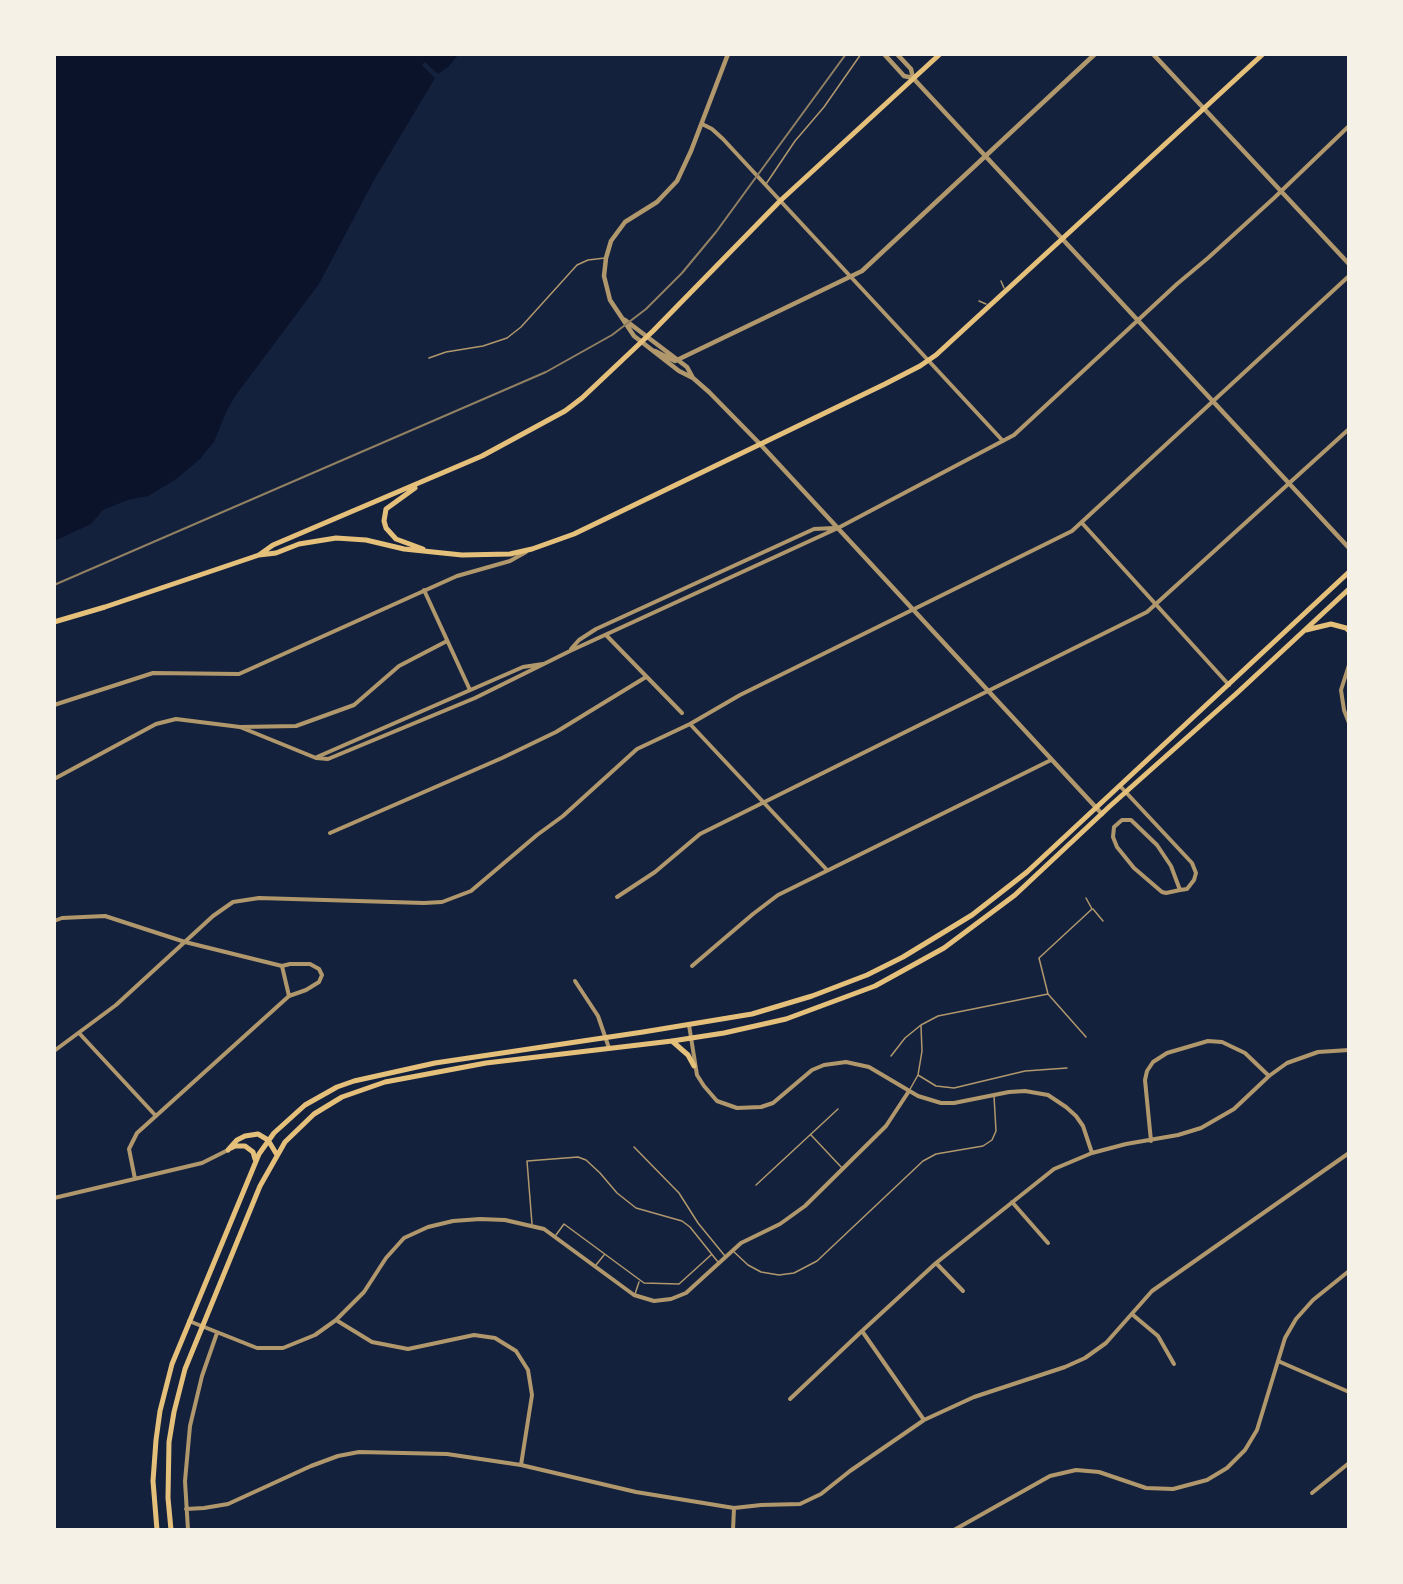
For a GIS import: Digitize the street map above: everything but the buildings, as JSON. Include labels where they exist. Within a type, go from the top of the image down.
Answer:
[{"type":"main road","points":[[260,555],[273,545],[504,446],[565,411],[647,336],[780,201],[940,54]]},
{"type":"main road","points":[[54,622],[105,608],[299,544],[336,538],[366,540],[404,549],[485,555],[510,554],[532,549],[574,534],[761,445],[929,360],[1063,240],[1263,54]]},
{"type":"main road","points":[[433,552],[396,539],[386,528],[384,521],[386,509],[393,502],[436,476]]},
{"type":"main road","points":[[157,1530],[154,1467],[160,1411],[172,1364],[256,1161],[268,1140],[288,1120],[312,1101],[337,1087],[354,1081],[435,1063],[742,1016],[781,1006],[867,975],[903,957],[937,938],[993,900],[1097,808],[1349,572]]},
{"type":"main road","points":[[171,1530],[168,1491],[170,1442],[178,1392],[201,1326],[260,1186],[277,1155],[291,1136],[314,1114],[357,1090],[384,1082],[446,1070],[691,1039],[756,1027],[796,1016],[875,986],[909,969],[944,948],[1000,908],[1349,589]]},
{"type":"main road","points":[[1304,630],[1331,624],[1346,628],[1349,632]]},
{"type":"main road","points":[[672,1041],[688,1055],[694,1066]]},
{"type":"main road","points":[[228,1150],[237,1140],[258,1134],[268,1140],[277,1155]]},
{"type":"main road","points":[[228,1150],[235,1146],[245,1146],[253,1152],[256,1161]]},
{"type":"street","points":[[728,54],[684,168],[673,186],[657,202],[634,215],[620,227],[610,244],[604,276],[610,300],[632,334],[678,371],[693,378],[761,445],[1102,814]]},
{"type":"street","points":[[884,54],[904,76],[913,78]]},
{"type":"street","points":[[897,54],[911,69],[913,78],[1349,549]]},
{"type":"street","points":[[653,350],[671,361],[677,359],[862,271],[1095,54]]},
{"type":"street","points":[[1153,54],[1349,264]]},
{"type":"street","points":[[702,124],[717,133],[1003,441]]},
{"type":"street","points":[[240,727],[316,758],[328,759],[405,729],[475,698],[606,634],[838,528],[1003,441],[1014,435],[1349,126]]},
{"type":"street","points":[[54,1051],[80,1034],[116,1005],[223,907],[245,898],[424,903],[442,902],[458,897],[483,883],[537,835],[582,800],[638,749],[690,724],[740,695],[1072,531],[1349,276]]},
{"type":"street","points":[[623,318],[687,367],[693,378]]},
{"type":"street","points":[[617,897],[655,872],[700,834],[1147,612],[1349,429]]},
{"type":"street","points":[[1082,523],[1229,685]]},
{"type":"street","points":[[570,651],[579,640],[596,629],[814,529],[838,528]]},
{"type":"street","points":[[54,705],[153,673],[239,674],[424,590],[457,576],[510,561],[532,549]]},
{"type":"street","points":[[424,590],[470,690]]},
{"type":"street","points":[[606,634],[682,713]]},
{"type":"street","points":[[54,779],[156,724],[176,719],[240,727],[296,726],[354,705],[399,666],[447,641]]},
{"type":"street","points":[[316,758],[523,667],[546,663]]},
{"type":"street","points":[[1349,664],[1341,690],[1349,723]]},
{"type":"street","points":[[330,833],[556,732],[646,677]]},
{"type":"street","points":[[690,724],[827,870]]},
{"type":"street","points":[[692,966],[778,895],[1051,760]]},
{"type":"street","points":[[1120,786],[1192,863],[1196,873],[1194,880],[1187,889],[1166,893],[1162,892],[1134,868],[1119,849],[1114,839],[1114,830],[1119,822],[1125,819],[1133,822],[1157,845],[1170,866],[1180,890]]},
{"type":"street","points":[[54,921],[62,918],[105,916],[185,942],[282,966],[310,964],[319,969],[322,975],[319,982],[289,996],[137,1132],[129,1149],[135,1179]]},
{"type":"street","points":[[282,966],[289,996]]},
{"type":"street","points":[[575,981],[598,1016],[609,1048]]},
{"type":"street","points":[[689,1025],[694,1066],[704,1086],[717,1101],[737,1108],[761,1107],[772,1103],[812,1070],[846,1062],[869,1067],[918,1096],[941,1103],[954,1103],[1025,1091],[1048,1095],[1076,1116],[1083,1126],[1092,1153]]},
{"type":"street","points":[[80,1034],[156,1116]]},
{"type":"street","points":[[1152,1141],[1145,1080],[1147,1071],[1153,1062],[1167,1053],[1208,1041],[1222,1042],[1245,1053],[1269,1076]]},
{"type":"street","points":[[790,1399],[936,1263],[1054,1169],[1092,1153],[1191,1132],[1234,1109],[1269,1076],[1287,1063],[1318,1052],[1349,1050]]},
{"type":"street","points":[[189,1321],[257,1348],[283,1348],[315,1335],[336,1320],[364,1292],[386,1258],[404,1238],[428,1227],[453,1221],[500,1220],[532,1225],[556,1235],[634,1295],[654,1301],[671,1299],[686,1293],[741,1243],[780,1224],[805,1206],[886,1126],[909,1091]]},
{"type":"street","points":[[54,1198],[202,1163],[228,1150]]},
{"type":"street","points":[[186,1509],[228,1503],[311,1466],[338,1456],[359,1452],[447,1454],[521,1465],[636,1492],[734,1508],[801,1504],[821,1494],[924,1420],[974,1398],[1085,1358],[1106,1343],[1152,1291],[1349,1153]]},
{"type":"street","points":[[1012,1202],[1048,1243]]},
{"type":"street","points":[[936,1263],[963,1291]]},
{"type":"street","points":[[954,1530],[1050,1476],[1076,1470],[1099,1472],[1146,1488],[1173,1489],[1207,1480],[1227,1468],[1245,1449],[1257,1430],[1285,1338],[1296,1319],[1313,1300],[1349,1271]]},
{"type":"street","points":[[1133,1315],[1158,1336],[1174,1364]]},
{"type":"street","points":[[336,1320],[372,1342],[408,1349],[474,1335],[495,1338],[516,1352],[528,1370],[532,1395],[521,1465]]},
{"type":"street","points":[[862,1331],[924,1420]]},
{"type":"street","points":[[188,1530],[185,1481],[190,1426],[202,1376],[217,1333]]},
{"type":"street","points":[[1278,1361],[1349,1392]]},
{"type":"street","points":[[1312,1493],[1349,1463]]},
{"type":"street","points":[[733,1530],[734,1508]]},
{"type":"lane","points":[[765,185],[795,141],[824,107],[861,54]]},
{"type":"lane","points":[[429,358],[507,338],[521,327],[578,264],[588,260],[606,258]]},
{"type":"lane","points":[[1001,280],[1006,291]]},
{"type":"lane","points":[[979,301],[990,306]]},
{"type":"lane","points":[[1086,898],[1103,921]]},
{"type":"lane","points":[[1086,1037],[1048,994],[1039,958],[1092,909]]},
{"type":"lane","points":[[891,1056],[905,1038],[921,1025],[938,1016],[1048,994]]},
{"type":"lane","points":[[909,1091],[918,1075],[922,1051],[921,1025]]},
{"type":"lane","points":[[918,1075],[936,1086],[954,1088],[1025,1071],[1067,1068]]},
{"type":"lane","points":[[733,1250],[762,1272],[778,1275],[794,1273],[817,1261],[923,1161],[936,1154],[983,1146],[992,1140],[996,1131],[994,1096]]},
{"type":"lane","points":[[756,1185],[838,1109]]},
{"type":"lane","points":[[811,1134],[843,1169]]},
{"type":"lane","points":[[634,1147],[679,1193],[698,1223],[725,1257]]},
{"type":"lane","points":[[532,1225],[527,1161],[578,1157],[586,1160],[617,1193],[636,1208],[682,1221],[690,1227],[718,1263]]},
{"type":"lane","points":[[556,1235],[564,1224],[644,1283],[679,1284],[711,1254]]},
{"type":"lane","points":[[596,1266],[605,1254]]},
{"type":"lane","points":[[634,1295],[639,1280]]},
{"type":"water","points":[[54,54],[459,54],[448,67],[438,74],[425,62],[422,65],[435,78],[373,182],[319,284],[236,395],[214,442],[200,459],[175,480],[148,496],[128,500],[103,510],[91,524],[54,541]]},
{"type":"railway","points":[[54,585],[546,372],[612,335],[646,309],[682,273],[716,232],[846,54]]}]
